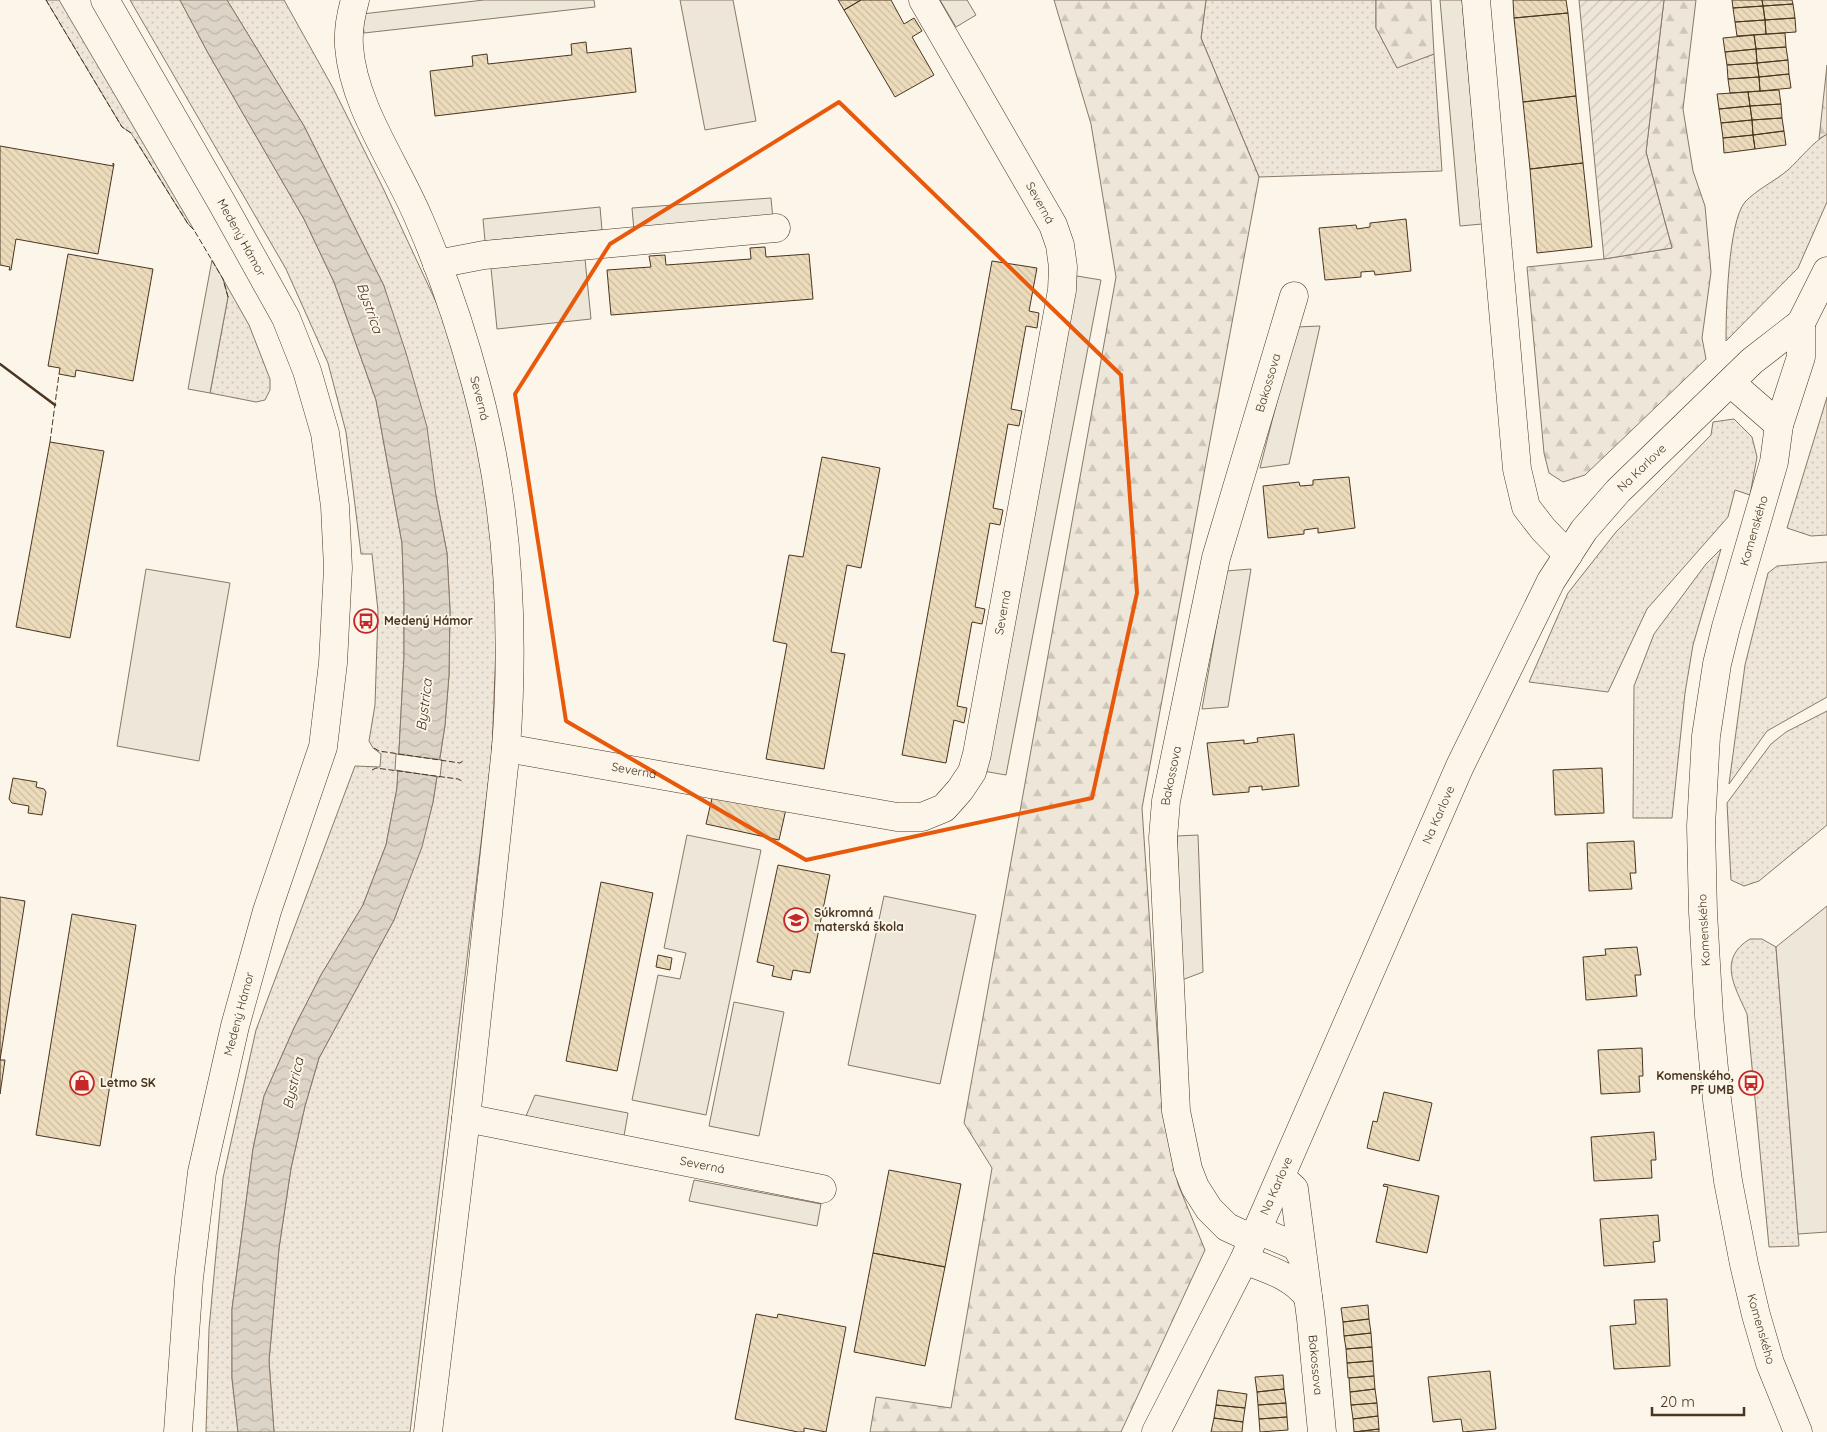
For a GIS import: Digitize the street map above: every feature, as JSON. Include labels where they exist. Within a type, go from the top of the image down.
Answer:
[{"type":"street","name":"Medený Hámor","points":[[105,0],[286,318],[307,372],[325,433],[335,506],[338,568],[334,662],[322,747],[267,911],[235,1026],[202,1172],[189,1278],[178,1432]]},
{"type":"street","name":"Severná","points":[[355,0],[349,45],[353,73],[366,111],[418,218],[456,319],[476,385],[497,482],[508,603],[509,704],[506,748],[466,1118],[428,1432]]},
{"type":"street","name":"Severná","points":[[506,748],[897,817],[922,817],[944,808],[960,790],[972,772],[981,735],[1062,290],[1063,267],[1060,244],[1044,207],[923,0]]},
{"type":"street","points":[[1476,0],[1517,468],[1526,507],[1543,529],[1568,555]]},
{"type":"street","points":[[436,264],[484,255],[776,228]]},
{"type":"street","name":"Na Karlove","points":[[1156,1432],[1251,1243],[1460,766],[1551,580],[1584,530],[1618,491],[1752,361],[1801,324],[1827,271]]},
{"type":"street","name":"Bakossova","points":[[1294,296],[1216,558],[1166,801],[1163,838],[1176,1110],[1188,1169],[1195,1187],[1208,1209],[1227,1227],[1251,1243],[1282,1276],[1300,1286],[1308,1297]]},
{"type":"street","name":"Komenského","points":[[1798,1432],[1770,1363],[1758,1323],[1744,1264],[1730,1190],[1713,1061],[1703,922],[1701,864],[1702,794],[1711,698],[1726,628],[1774,462],[1779,425],[1801,357],[1801,324]]},
{"type":"street","points":[[1731,383],[1779,425]]},
{"type":"street","name":"Severná","points":[[466,1118],[822,1189]]},
{"type":"street","name":"Bakossova","points":[[1280,1177],[1294,1190],[1311,1319],[1322,1432]]},
{"type":"street","name":"Bakossova","points":[[1251,1243],[1296,1246],[1302,1257]]},
{"type":"highlighted area","points":[[839,102],[1121,375],[1137,593],[1092,798],[806,860],[566,721],[515,394],[610,244]]},
{"type":"green space","points":[[46,0],[59,0],[194,230],[188,224],[131,133],[122,127]]},
{"type":"green space","points":[[130,0],[180,0],[208,53],[304,219],[334,282],[376,400],[402,543],[404,656],[397,788],[386,845],[363,905],[321,975],[294,1028],[264,1096],[253,1149],[232,1309],[232,1378],[238,1432],[206,1432],[209,1329],[223,1178],[256,1030],[355,766],[380,767],[381,754],[373,748],[369,741],[375,705],[378,611],[372,554],[361,554],[346,432],[328,363],[286,269]]},
{"type":"green space","points":[[227,0],[284,0],[333,88],[383,188],[450,332],[486,465],[498,591],[492,752],[410,1432],[274,1432],[269,1361],[279,1248],[291,1168],[305,1106],[319,1058],[394,920],[421,847],[433,802],[445,725],[449,675],[450,610],[447,553],[436,496],[384,286],[304,126]]},
{"type":"green space","points":[[680,0],[733,0],[756,121],[705,130]]},
{"type":"green space","points":[[1054,0],[1206,0],[1201,38],[1259,177],[1142,808],[1162,1106],[1178,1184],[1205,1250],[1121,1432],[870,1432],[876,1397],[951,1408],[992,1168],[964,1123],[1116,277],[1091,124]]},
{"type":"green space","points":[[1206,0],[1376,0],[1376,28],[1397,67],[1434,54],[1442,171],[1259,177],[1201,38]]},
{"type":"green space","points":[[1376,0],[1431,0],[1434,54],[1397,68],[1376,28]]},
{"type":"green space","points":[[1579,0],[1664,0],[1646,152],[1672,248],[1604,259]]},
{"type":"green space","points":[[1664,0],[1696,0],[1683,109],[1693,171],[1705,206],[1711,272],[1702,338],[1706,359],[1585,475],[1563,482],[1549,473],[1544,453],[1527,267],[1604,259],[1672,248],[1646,152]]},
{"type":"green space","points":[[1827,65],[1827,134],[1819,139]]},
{"type":"green space","points":[[1827,134],[1827,202],[1798,268],[1726,341],[1729,268],[1739,213],[1749,198],[1788,170],[1811,146]]},
{"type":"green space","points":[[223,279],[249,325],[270,379],[270,390],[265,400],[256,402],[210,393],[228,297]]},
{"type":"green space","points":[[1827,397],[1827,535],[1811,536],[1787,528]]},
{"type":"green space","points":[[1734,419],[1752,437],[1757,457],[1750,495],[1735,490],[1728,517],[1647,609],[1608,692],[1529,682],[1568,593],[1616,532],[1711,435],[1713,422]]},
{"type":"green space","points":[[1721,549],[1693,645],[1685,693],[1672,818],[1633,818],[1634,686],[1654,634],[1706,564]]},
{"type":"green space","points":[[1827,562],[1827,697],[1767,731],[1729,784],[1745,665],[1768,573],[1777,566]]},
{"type":"green space","points":[[1827,711],[1827,825],[1759,881],[1744,886],[1731,880],[1727,803],[1771,744],[1786,732]]},
{"type":"green space","points":[[884,896],[976,915],[940,1084],[848,1065]]},
{"type":"green space","points":[[1750,939],[1762,939],[1776,947],[1799,1246],[1769,1247],[1747,1014],[1734,984],[1731,964],[1734,955],[1740,947]]},
{"type":"shaded area","points":[[484,0],[594,0],[595,7],[364,33],[362,14]]},
{"type":"shaded area","points":[[940,0],[967,0],[976,15],[956,27]]},
{"type":"shaded area","points":[[1440,0],[1462,0],[1482,224],[1460,226]]},
{"type":"shaded area","points":[[771,198],[773,220],[634,231],[632,208]]},
{"type":"shaded area","points":[[600,207],[602,230],[485,241],[483,219]]},
{"type":"shaded area","points":[[585,259],[591,319],[497,329],[491,268]]},
{"type":"shaded area","points":[[212,260],[223,279],[228,297],[210,393],[188,389]]},
{"type":"shaded area","points":[[1077,276],[1101,280],[1006,775],[983,771]]},
{"type":"shaded area","points":[[1320,326],[1289,464],[1260,468],[1296,327]]},
{"type":"shaded area","points":[[146,569],[230,583],[199,761],[117,746]]},
{"type":"shaded area","points":[[1251,569],[1228,707],[1202,709],[1226,571]]},
{"type":"shaded area","points":[[687,835],[761,850],[706,1115],[632,1100],[658,975],[680,979],[686,953],[664,948]]},
{"type":"shaded area","points":[[1198,835],[1203,972],[1182,980],[1177,836]]},
{"type":"shaded area","points":[[1827,906],[1827,1232],[1798,1234],[1776,947]]},
{"type":"shaded area","points":[[734,1002],[784,1012],[759,1136],[709,1126]]},
{"type":"shaded area","points":[[535,1095],[628,1113],[624,1136],[526,1116]]},
{"type":"shaded area","points":[[694,1180],[821,1204],[817,1226],[689,1201]]},
{"type":"water","name":"Bystrica","points":[[180,0],[227,0],[304,126],[384,286],[427,427],[436,496],[447,553],[450,610],[449,675],[445,725],[433,802],[422,847],[394,920],[319,1058],[305,1106],[291,1168],[279,1248],[269,1361],[274,1432],[238,1432],[232,1378],[232,1309],[253,1149],[264,1096],[294,1028],[321,975],[363,905],[386,845],[397,788],[404,656],[402,543],[376,400],[334,282],[304,219],[208,53]]},
{"type":"pier","points":[[396,754],[442,760],[440,777],[395,770]]},
{"type":"building","points":[[838,0],[861,0],[844,10]]},
{"type":"building","points":[[861,0],[891,0],[904,24],[914,18],[922,31],[912,37],[934,75],[895,97],[844,10]]},
{"type":"building","points":[[1513,0],[1566,0],[1568,13],[1514,18]]},
{"type":"building","points":[[1732,0],[1762,0],[1763,6],[1733,8]]},
{"type":"building","points":[[1762,0],[1792,0],[1793,4],[1763,6]]},
{"type":"building","points":[[1793,4],[1795,18],[1765,20],[1763,6]]},
{"type":"building","points":[[1763,6],[1765,20],[1735,22],[1733,8]]},
{"type":"building","points":[[1568,13],[1576,96],[1523,102],[1514,18]]},
{"type":"building","points":[[1795,18],[1796,32],[1766,34],[1765,20]]},
{"type":"building","points":[[1765,20],[1766,34],[1737,36],[1735,22]]},
{"type":"building","points":[[1785,33],[1786,47],[1756,49],[1754,35]]},
{"type":"building","points":[[1754,35],[1756,49],[1725,52],[1723,38]]},
{"type":"building","points":[[586,42],[587,53],[631,48],[636,92],[435,116],[430,71],[473,66],[472,56],[487,54],[488,64],[572,55],[571,44]]},
{"type":"building","points":[[1786,47],[1788,60],[1757,63],[1756,49]]},
{"type":"building","points":[[1756,49],[1757,63],[1727,65],[1725,52]]},
{"type":"building","points":[[1788,60],[1789,74],[1759,77],[1757,63]]},
{"type":"building","points":[[1757,63],[1759,77],[1728,79],[1727,65]]},
{"type":"building","points":[[1789,74],[1791,88],[1760,91],[1759,77]]},
{"type":"building","points":[[1759,77],[1760,91],[1730,93],[1728,79]]},
{"type":"building","points":[[1779,90],[1781,104],[1750,106],[1748,92]]},
{"type":"building","points":[[1748,92],[1750,106],[1719,109],[1717,94]]},
{"type":"building","points":[[1576,96],[1583,163],[1530,169],[1523,102]]},
{"type":"building","points":[[1781,104],[1782,118],[1752,120],[1750,106]]},
{"type":"building","points":[[1750,106],[1752,120],[1721,123],[1719,109]]},
{"type":"building","points":[[1782,118],[1784,131],[1753,135],[1752,120]]},
{"type":"building","points":[[1752,120],[1753,135],[1723,138],[1721,123]]},
{"type":"building","points":[[1784,131],[1786,145],[1755,149],[1753,135]]},
{"type":"building","points":[[1753,135],[1755,149],[1724,153],[1723,138]]},
{"type":"building","points":[[0,146],[113,166],[114,164],[98,254],[16,239],[11,270],[9,270],[10,267],[0,265]]},
{"type":"building","points":[[1583,163],[1592,247],[1537,253],[1530,169]]},
{"type":"building","points":[[1406,219],[1411,271],[1375,275],[1374,271],[1361,272],[1361,277],[1325,280],[1319,228],[1356,225],[1357,229],[1370,227],[1370,223]]},
{"type":"building","points":[[765,247],[766,257],[809,254],[813,299],[611,315],[607,270],[651,267],[649,256],[665,255],[666,265],[751,259],[750,248]]},
{"type":"building","points":[[68,254],[153,269],[133,381],[76,370],[75,377],[59,374],[60,368],[48,366]]},
{"type":"building","points":[[992,261],[1037,268],[1029,311],[1039,313],[1037,328],[1026,326],[1011,409],[1022,411],[1019,426],[1008,424],[993,508],[1003,510],[1000,525],[990,523],[975,607],[985,609],[982,624],[972,622],[957,706],[967,708],[964,723],[954,720],[946,763],[902,755]]},
{"type":"building","points":[[50,442],[104,451],[70,638],[16,627]]},
{"type":"building","points":[[822,457],[880,468],[861,568],[847,565],[831,652],[845,654],[824,769],[766,759],[787,644],[773,641],[789,555],[803,557]]},
{"type":"building","points":[[1349,477],[1355,528],[1318,533],[1318,528],[1304,530],[1304,534],[1268,538],[1263,486],[1299,482],[1300,486],[1313,485],[1313,480]]},
{"type":"building","points":[[1294,734],[1299,786],[1262,790],[1262,786],[1249,787],[1249,792],[1213,795],[1207,743],[1244,740],[1244,744],[1258,742],[1257,738]]},
{"type":"building","points":[[1602,768],[1604,813],[1555,815],[1553,770]]},
{"type":"building","points":[[13,778],[37,782],[36,787],[44,789],[46,792],[42,815],[28,813],[29,806],[12,803],[9,799]]},
{"type":"building","points":[[713,794],[786,809],[779,840],[706,824]]},
{"type":"building","points":[[1634,841],[1636,873],[1630,873],[1632,889],[1589,891],[1587,843]]},
{"type":"building","points":[[778,865],[830,875],[810,973],[793,970],[791,980],[772,976],[774,966],[757,962]]},
{"type":"building","points":[[601,882],[653,893],[617,1071],[566,1061]]},
{"type":"building","points":[[0,897],[25,901],[0,1060]]},
{"type":"building","points":[[72,914],[136,925],[100,1146],[36,1135]]},
{"type":"building","points":[[1637,947],[1641,975],[1635,975],[1637,996],[1586,1000],[1583,957],[1606,955],[1605,949]]},
{"type":"building","points":[[658,955],[672,958],[670,970],[656,967]]},
{"type":"building","points":[[1642,1048],[1643,1076],[1639,1076],[1640,1092],[1601,1094],[1598,1050]]},
{"type":"building","points":[[0,1060],[5,1060],[0,1094]]},
{"type":"building","points":[[1384,1092],[1432,1103],[1419,1161],[1367,1148],[1373,1121],[1377,1122]]},
{"type":"building","points":[[1654,1132],[1656,1160],[1651,1160],[1652,1178],[1594,1181],[1591,1137]]},
{"type":"building","points":[[889,1170],[961,1184],[945,1267],[873,1253]]},
{"type":"building","points":[[1384,1184],[1439,1196],[1427,1253],[1376,1242],[1388,1187],[1383,1186]]},
{"type":"building","points":[[1658,1215],[1660,1241],[1653,1242],[1655,1262],[1604,1266],[1600,1219]]},
{"type":"building","points":[[873,1253],[945,1267],[925,1366],[854,1352]]},
{"type":"building","points":[[1667,1299],[1670,1366],[1614,1369],[1610,1326],[1636,1324],[1634,1300]]},
{"type":"building","points":[[1368,1305],[1369,1319],[1343,1322],[1341,1308]]},
{"type":"building","points":[[756,1314],[777,1318],[778,1314],[846,1327],[826,1432],[804,1428],[804,1432],[798,1432],[735,1419]]},
{"type":"building","points":[[1369,1319],[1371,1333],[1344,1336],[1343,1322]]},
{"type":"building","points":[[1371,1333],[1372,1347],[1346,1349],[1344,1336]]},
{"type":"building","points":[[1372,1347],[1373,1361],[1347,1363],[1346,1349]]},
{"type":"building","points":[[1373,1361],[1374,1376],[1348,1378],[1347,1363]]},
{"type":"building","points":[[1490,1371],[1496,1429],[1463,1432],[1461,1419],[1433,1422],[1428,1377]]},
{"type":"building","points":[[1283,1375],[1284,1389],[1257,1392],[1255,1377]]},
{"type":"building","points":[[1374,1376],[1375,1389],[1350,1392],[1349,1378]]},
{"type":"building","points":[[1284,1389],[1286,1403],[1258,1405],[1257,1392]]},
{"type":"building","points":[[1375,1389],[1377,1403],[1351,1405],[1350,1392]]},
{"type":"building","points":[[1218,1390],[1247,1394],[1245,1408],[1216,1405]]},
{"type":"building","points":[[1286,1403],[1287,1417],[1259,1419],[1258,1405]]},
{"type":"building","points":[[1377,1403],[1378,1416],[1353,1419],[1351,1405]]},
{"type":"building","points":[[1216,1405],[1245,1408],[1243,1422],[1214,1418]]},
{"type":"building","points":[[1378,1416],[1379,1429],[1354,1432],[1353,1419]]},
{"type":"building","points":[[1287,1417],[1288,1430],[1260,1432],[1259,1419]]},
{"type":"building","points":[[1214,1418],[1243,1422],[1242,1432],[1211,1432]]},
{"type":"building","points":[[1379,1429],[1379,1432],[1354,1432]]},
{"type":"fence","points":[[46,0],[122,127],[131,133]]},
{"type":"fence","points":[[135,139],[188,224],[194,230],[223,279],[228,297]]},
{"type":"fence","points":[[50,442],[59,374]]},
{"type":"fence","points":[[374,748],[379,751],[460,763],[464,760]]},
{"type":"fence","points":[[372,770],[376,768],[462,781]]},
{"type":"wall","points":[[0,364],[55,405]]},
{"type":"place","name":"Medený Hámor","points":[[366,621]]},
{"type":"place","name":"Súkromná materská škola","points":[[796,920]]},
{"type":"place","name":"Letmo SK","points":[[82,1083]]},
{"type":"place","name":"Komenského, PF UMB","points":[[1751,1083]]}]
